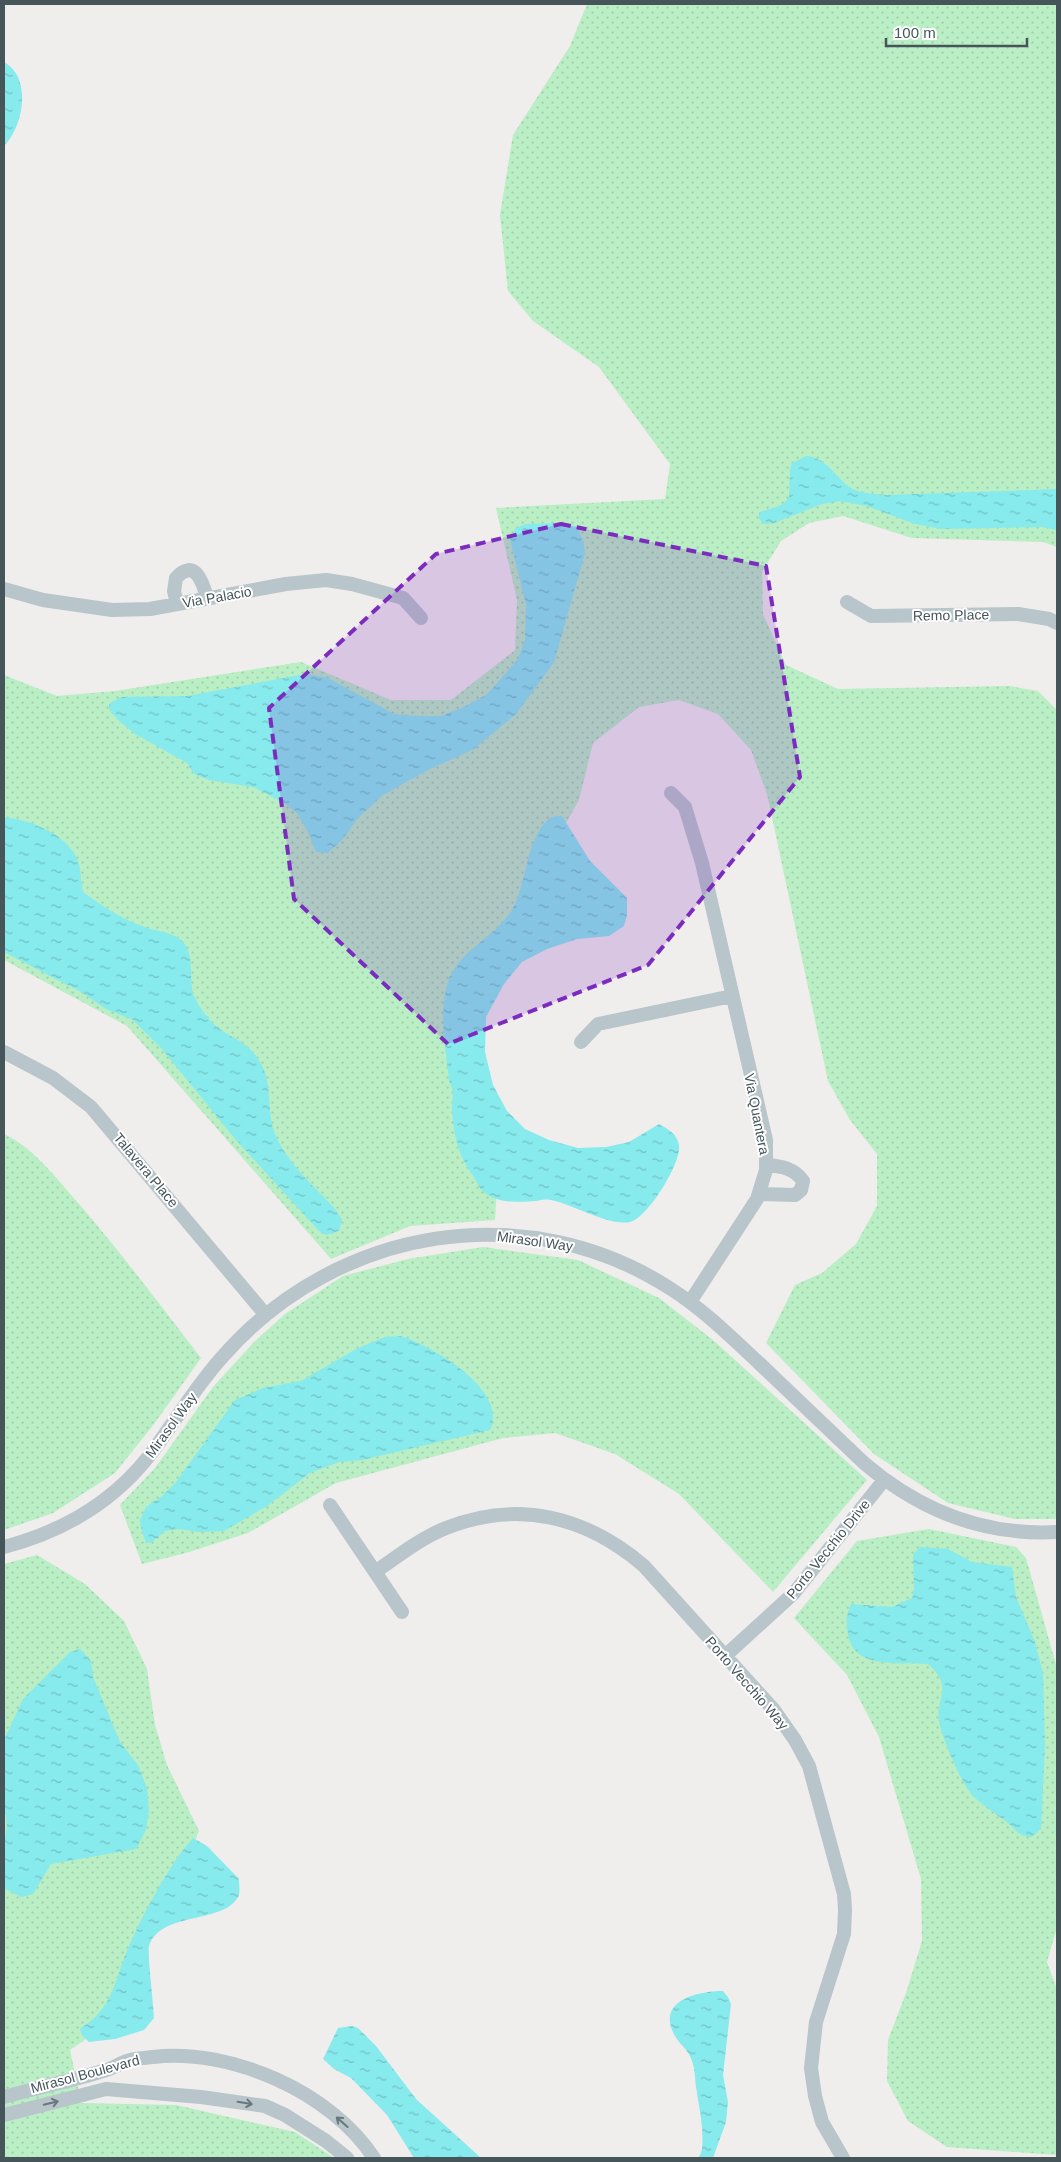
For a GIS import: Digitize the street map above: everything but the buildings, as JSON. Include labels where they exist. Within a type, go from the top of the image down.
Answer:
[{"type":"street","points":[[177,604],[174,584],[180,574],[185,572],[196,572],[201,576],[207,598]]},
{"type":"street","name":"Via Palacio","points":[[4,589],[43,600],[112,610],[150,608],[286,584],[326,580],[352,584],[403,598],[421,618]]},
{"type":"street","name":"Remo Place","points":[[847,602],[871,616],[1018,614],[1049,619],[1057,623]]},
{"type":"street","name":"Via Quantera","points":[[671,794],[685,807],[702,863],[766,1140],[766,1164],[760,1194],[690,1302]]},
{"type":"street","points":[[581,1042],[598,1024],[732,996]]},
{"type":"street","name":"Talavera Place","points":[[4,1052],[52,1078],[91,1107],[265,1314]]},
{"type":"street","points":[[760,1194],[796,1195],[801,1190],[803,1181],[798,1174],[784,1167],[766,1164]]},
{"type":"street","name":"Mirasol Way","points":[[4,1547],[53,1531],[83,1514],[117,1489],[148,1457],[223,1356],[265,1314],[315,1279],[364,1256],[410,1243],[464,1235],[524,1236],[577,1247],[628,1265],[663,1284],[713,1320],[884,1480],[935,1510],[970,1523],[1022,1532],[1057,1532]]},
{"type":"street","name":"Porto Vecchio Drive","points":[[725,1656],[805,1581],[884,1480]]},
{"type":"street","points":[[330,1505],[402,1612]]},
{"type":"street","name":"Porto Vecchio Way","points":[[375,1572],[422,1540],[464,1522],[508,1514],[528,1514],[567,1521],[604,1537],[625,1550],[644,1566],[774,1710],[796,1740],[809,1766],[844,1894],[844,1934],[816,2022],[811,2068],[815,2096],[822,2122],[837,2156]]},
{"type":"street","name":"Mirasol Boulevard","points":[[4,2097],[108,2070],[129,2060],[174,2056],[216,2060],[254,2069],[297,2090],[322,2106],[341,2122],[363,2142],[374,2158]]},
{"type":"street","name":"Mirasol Boulevard","points":[[4,2114],[106,2089],[209,2098],[265,2106],[286,2115],[320,2136],[347,2158]]},
{"type":"highlighted area","points":[[561,524],[766,566],[800,777],[648,965],[448,1044],[294,899],[269,708],[436,554]]},
{"type":"green space","points":[[587,4],[1057,4],[1057,547],[1043,542],[912,538],[843,516],[809,523],[781,541],[762,572],[763,614],[786,665],[838,689],[1009,686],[1038,691],[1057,710],[1057,1519],[1015,1519],[948,1503],[874,1454],[766,1343],[795,1285],[822,1273],[856,1244],[877,1206],[877,1154],[850,1120],[828,1081],[767,794],[751,750],[718,714],[679,700],[639,707],[593,743],[579,800],[483,970],[471,1072],[498,1169],[495,1220],[410,1226],[331,1259],[127,1026],[4,960],[4,675],[57,696],[115,691],[301,662],[391,700],[451,700],[515,650],[517,600],[496,508],[665,499],[670,464],[599,367],[533,321],[508,291],[500,215],[513,135],[570,46]]},
{"type":"green space","points":[[4,1134],[25,1147],[54,1175],[111,1242],[201,1358],[154,1424],[115,1473],[53,1513],[4,1530]]},
{"type":"green space","points":[[483,1247],[578,1260],[659,1298],[713,1340],[867,1480],[773,1592],[679,1494],[615,1454],[555,1433],[503,1438],[336,1483],[248,1533],[186,1553],[142,1564],[120,1505],[155,1468],[213,1387],[254,1342],[285,1314],[343,1276],[408,1259]]},
{"type":"green space","points":[[929,1529],[1016,1547],[1026,1558],[1057,1668],[1056,1931],[1047,1962],[1057,1989],[1057,2155],[947,2147],[908,2121],[887,2081],[888,2040],[906,1993],[922,1941],[921,1879],[879,1737],[847,1675],[794,1618],[857,1541]]},
{"type":"green space","points":[[37,1555],[85,1584],[124,1621],[147,1669],[155,1725],[167,1765],[199,1831],[184,1869],[102,2028],[70,2050],[81,2103],[176,2105],[295,2132],[334,2158],[4,2158],[4,1564]]},
{"type":"water","points":[[4,62],[13,69],[19,79],[22,90],[22,102],[16,127],[4,146]]},
{"type":"water","points":[[806,456],[821,461],[847,485],[861,492],[887,495],[1057,489],[1057,530],[1041,527],[941,529],[915,524],[867,506],[840,501],[822,504],[774,523],[763,524],[759,518],[759,513],[779,506],[786,501],[789,497],[792,463]]},
{"type":"water","points":[[566,523],[577,527],[583,541],[585,553],[554,662],[517,713],[474,749],[428,770],[383,795],[357,819],[343,839],[328,853],[316,852],[308,832],[297,813],[284,803],[253,787],[209,780],[194,774],[187,763],[135,734],[118,720],[109,709],[109,704],[121,697],[187,696],[305,674],[328,678],[394,714],[441,716],[464,707],[486,695],[499,681],[518,659],[525,639],[526,605],[510,539],[515,529],[525,524]]},
{"type":"water","points":[[555,816],[562,816],[590,861],[627,898],[627,915],[624,926],[609,936],[577,939],[547,949],[522,962],[504,984],[486,1017],[485,1052],[493,1085],[507,1111],[525,1129],[549,1140],[578,1148],[606,1147],[629,1142],[659,1124],[674,1135],[679,1145],[670,1176],[646,1211],[630,1222],[612,1221],[551,1200],[509,1202],[491,1197],[482,1190],[464,1161],[454,1129],[453,1092],[449,1081],[443,1019],[448,982],[460,961],[498,927],[513,908],[521,887],[531,849],[541,827]]},
{"type":"water","points":[[4,817],[36,825],[66,843],[78,861],[83,892],[90,897],[126,920],[168,933],[177,937],[186,946],[189,953],[193,991],[197,1002],[213,1024],[243,1044],[257,1057],[265,1072],[272,1125],[278,1141],[295,1166],[339,1215],[342,1220],[339,1231],[326,1235],[319,1231],[236,1140],[162,1049],[133,1020],[106,1009],[81,992],[4,952]]},
{"type":"water","points":[[401,1336],[431,1349],[464,1372],[478,1385],[488,1400],[493,1415],[490,1430],[362,1460],[339,1462],[310,1473],[267,1506],[224,1531],[200,1532],[179,1529],[165,1531],[152,1542],[146,1543],[140,1520],[146,1507],[162,1496],[176,1482],[235,1400],[263,1388],[301,1381],[358,1348],[385,1337]]},
{"type":"water","points":[[920,1547],[948,1549],[972,1562],[1012,1567],[1016,1597],[1035,1642],[1043,1674],[1045,1745],[1041,1829],[1031,1837],[1018,1833],[981,1803],[968,1789],[952,1760],[941,1729],[939,1712],[942,1686],[936,1672],[928,1664],[880,1662],[868,1659],[859,1654],[852,1646],[847,1622],[851,1604],[892,1607],[912,1598],[914,1589],[913,1555]]},
{"type":"water","points":[[80,1649],[91,1661],[93,1677],[120,1742],[138,1765],[147,1788],[149,1811],[146,1830],[136,1849],[51,1864],[33,1894],[21,1897],[5,1889],[4,1886],[4,1843],[7,1826],[4,1805],[4,1740],[23,1699],[70,1652]]},
{"type":"water","points":[[193,1838],[207,1846],[239,1879],[239,1895],[232,1904],[221,1911],[179,1922],[166,1927],[156,1935],[149,1946],[154,2018],[144,2030],[115,2039],[89,2042],[82,2035],[80,2029],[96,2016],[108,2000],[140,1923],[165,1876]]},
{"type":"water","points":[[713,1991],[723,1991],[731,2004],[723,2075],[728,2102],[726,2122],[713,2158],[698,2158],[702,2149],[702,2133],[694,2067],[691,2057],[675,2036],[670,2024],[670,2014],[682,2000],[691,1996]]},
{"type":"water","points":[[352,2026],[358,2028],[376,2046],[416,2099],[481,2158],[414,2158],[387,2115],[351,2078],[334,2069],[323,2059],[338,2028]]}]
